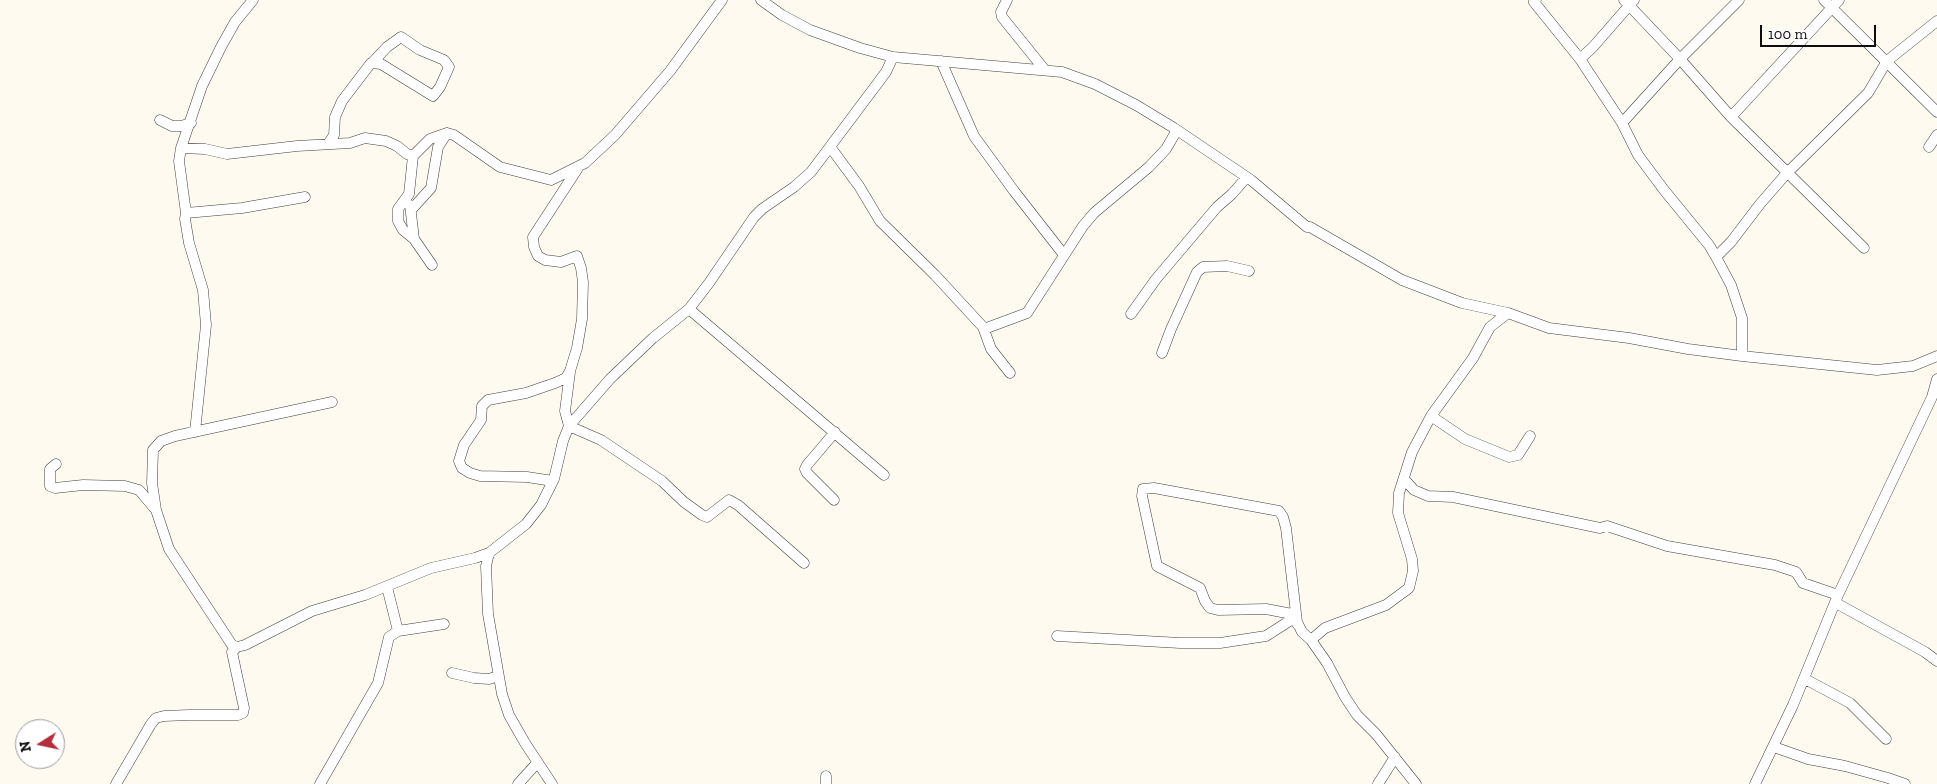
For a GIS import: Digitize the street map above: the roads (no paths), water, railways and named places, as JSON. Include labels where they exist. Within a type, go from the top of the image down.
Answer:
[{"type":"street","points":[[195,432],[206,325],[203,290],[189,243],[185,219],[186,213],[179,161],[202,86],[235,22],[253,0]]},
{"type":"street","points":[[551,180],[585,163],[616,134],[653,92],[722,0]]},
{"type":"street","points":[[761,0],[782,15],[810,30],[860,48],[893,57],[1044,69],[1062,72],[1095,84],[1136,105],[1177,130],[1246,178],[1307,227],[1402,280],[1462,303],[1508,313],[1549,328],[1629,338],[1688,349],[1742,356],[1877,370],[1913,366],[1937,356]]},
{"type":"street","points":[[1007,0],[1001,12],[1002,17],[1044,69]]},
{"type":"street","points":[[1536,0],[1534,2],[1580,59],[1622,123],[1638,155],[1709,245],[1716,257],[1731,285],[1742,318],[1742,356]]},
{"type":"street","points":[[1622,123],[1680,59],[1738,0]]},
{"type":"street","points":[[1731,117],[1827,4],[1839,0]]},
{"type":"street","points":[[1580,59],[1593,47],[1629,2],[1731,117],[1864,248]]},
{"type":"street","points":[[1827,4],[1887,60],[1937,112]]},
{"type":"street","points":[[1716,257],[1731,242],[1787,173],[1868,93],[1887,60],[1937,21]]},
{"type":"street","points":[[328,144],[334,135],[335,117],[342,101],[361,74],[372,63],[387,48],[401,37],[420,50],[444,60],[449,67],[434,96],[382,64],[372,63]]},
{"type":"street","points":[[332,402],[161,441],[153,450],[152,483],[156,510],[166,541],[178,565],[227,639],[232,645],[237,647],[245,646],[312,611],[387,587],[431,568],[476,558],[489,553],[526,524],[541,505],[553,482],[563,441],[569,426],[610,379],[689,308],[709,283],[754,217],[802,180],[831,148],[886,72],[893,57]]},
{"type":"street","points":[[941,61],[974,136],[1064,255]]},
{"type":"street","points":[[160,120],[172,126],[191,123]]},
{"type":"street","points":[[984,328],[1027,313],[1083,226],[1094,213],[1149,167],[1166,149],[1177,130]]},
{"type":"street","points":[[414,239],[409,194],[413,156],[430,139],[447,133],[454,135],[500,167],[551,180],[564,190]]},
{"type":"street","points":[[411,210],[431,188],[438,147],[447,133]]},
{"type":"street","points":[[1929,147],[1937,135]]},
{"type":"street","points":[[182,148],[204,149],[227,154],[350,143],[365,138],[386,141],[413,156]]},
{"type":"street","points":[[831,148],[859,186],[880,221],[935,274],[984,328],[991,349],[1010,373]]},
{"type":"street","points":[[569,426],[566,411],[570,371],[577,348],[582,319],[583,282],[581,268],[577,256],[562,262],[545,260],[538,256],[534,247],[533,237],[579,166]]},
{"type":"street","points":[[1130,314],[1156,279],[1217,207],[1246,178]]},
{"type":"street","points":[[409,194],[398,209],[398,221],[403,230],[414,239],[432,265]]},
{"type":"street","points":[[186,213],[242,208],[305,197]]},
{"type":"street","points":[[1162,353],[1197,272],[1203,267],[1227,266],[1249,271]]},
{"type":"street","points":[[689,308],[884,475]]},
{"type":"street","points":[[1310,640],[1325,628],[1386,605],[1409,588],[1413,571],[1412,559],[1398,513],[1399,493],[1412,452],[1431,416],[1473,358],[1490,327],[1508,313]]},
{"type":"street","points":[[553,482],[527,477],[470,474],[462,468],[459,462],[464,445],[480,420],[482,406],[488,400],[526,393],[555,383],[566,378],[570,371]]},
{"type":"street","points":[[1755,784],[1805,679],[1837,599],[1932,397],[1937,379]]},
{"type":"street","points":[[1431,416],[1465,438],[1509,457],[1518,455],[1530,436]]},
{"type":"street","points":[[569,426],[601,440],[662,481],[684,502],[702,515],[708,517],[729,500],[738,505],[804,562]]},
{"type":"street","points":[[834,500],[805,470],[807,465],[835,432]]},
{"type":"street","points":[[56,464],[50,469],[50,486],[55,488],[83,485],[125,486],[139,490],[156,510]]},
{"type":"street","points":[[1404,479],[1414,490],[1428,496],[1453,497],[1600,528],[1607,526],[1667,546],[1776,565],[1796,572],[1803,582],[1837,599],[1937,661]]},
{"type":"street","points":[[1296,621],[1286,528],[1279,511],[1154,488],[1143,489],[1142,496],[1157,566],[1200,588],[1204,601],[1210,608],[1218,610],[1266,609],[1292,614],[1302,632],[1327,663],[1357,716],[1376,734],[1416,784]]},
{"type":"street","points":[[489,553],[486,566],[488,614],[502,694],[510,715],[537,763],[552,784]]},
{"type":"street","points":[[476,558],[486,566]]},
{"type":"street","points":[[387,587],[398,632]]},
{"type":"street","points":[[1057,636],[1180,643],[1220,643],[1266,636],[1296,621]]},
{"type":"street","points":[[320,784],[378,683],[389,637],[398,632],[444,624]]},
{"type":"street","points":[[116,784],[156,718],[189,715],[238,715],[242,712],[244,708],[232,652],[237,647]]},
{"type":"street","points":[[452,674],[489,679],[498,676]]},
{"type":"street","points":[[1805,679],[1850,703],[1886,739]]},
{"type":"street","points":[[1774,747],[1808,759],[1845,766],[1904,784]]},
{"type":"street","points":[[1378,784],[1395,758]]},
{"type":"street","points":[[518,784],[537,763]]}]
